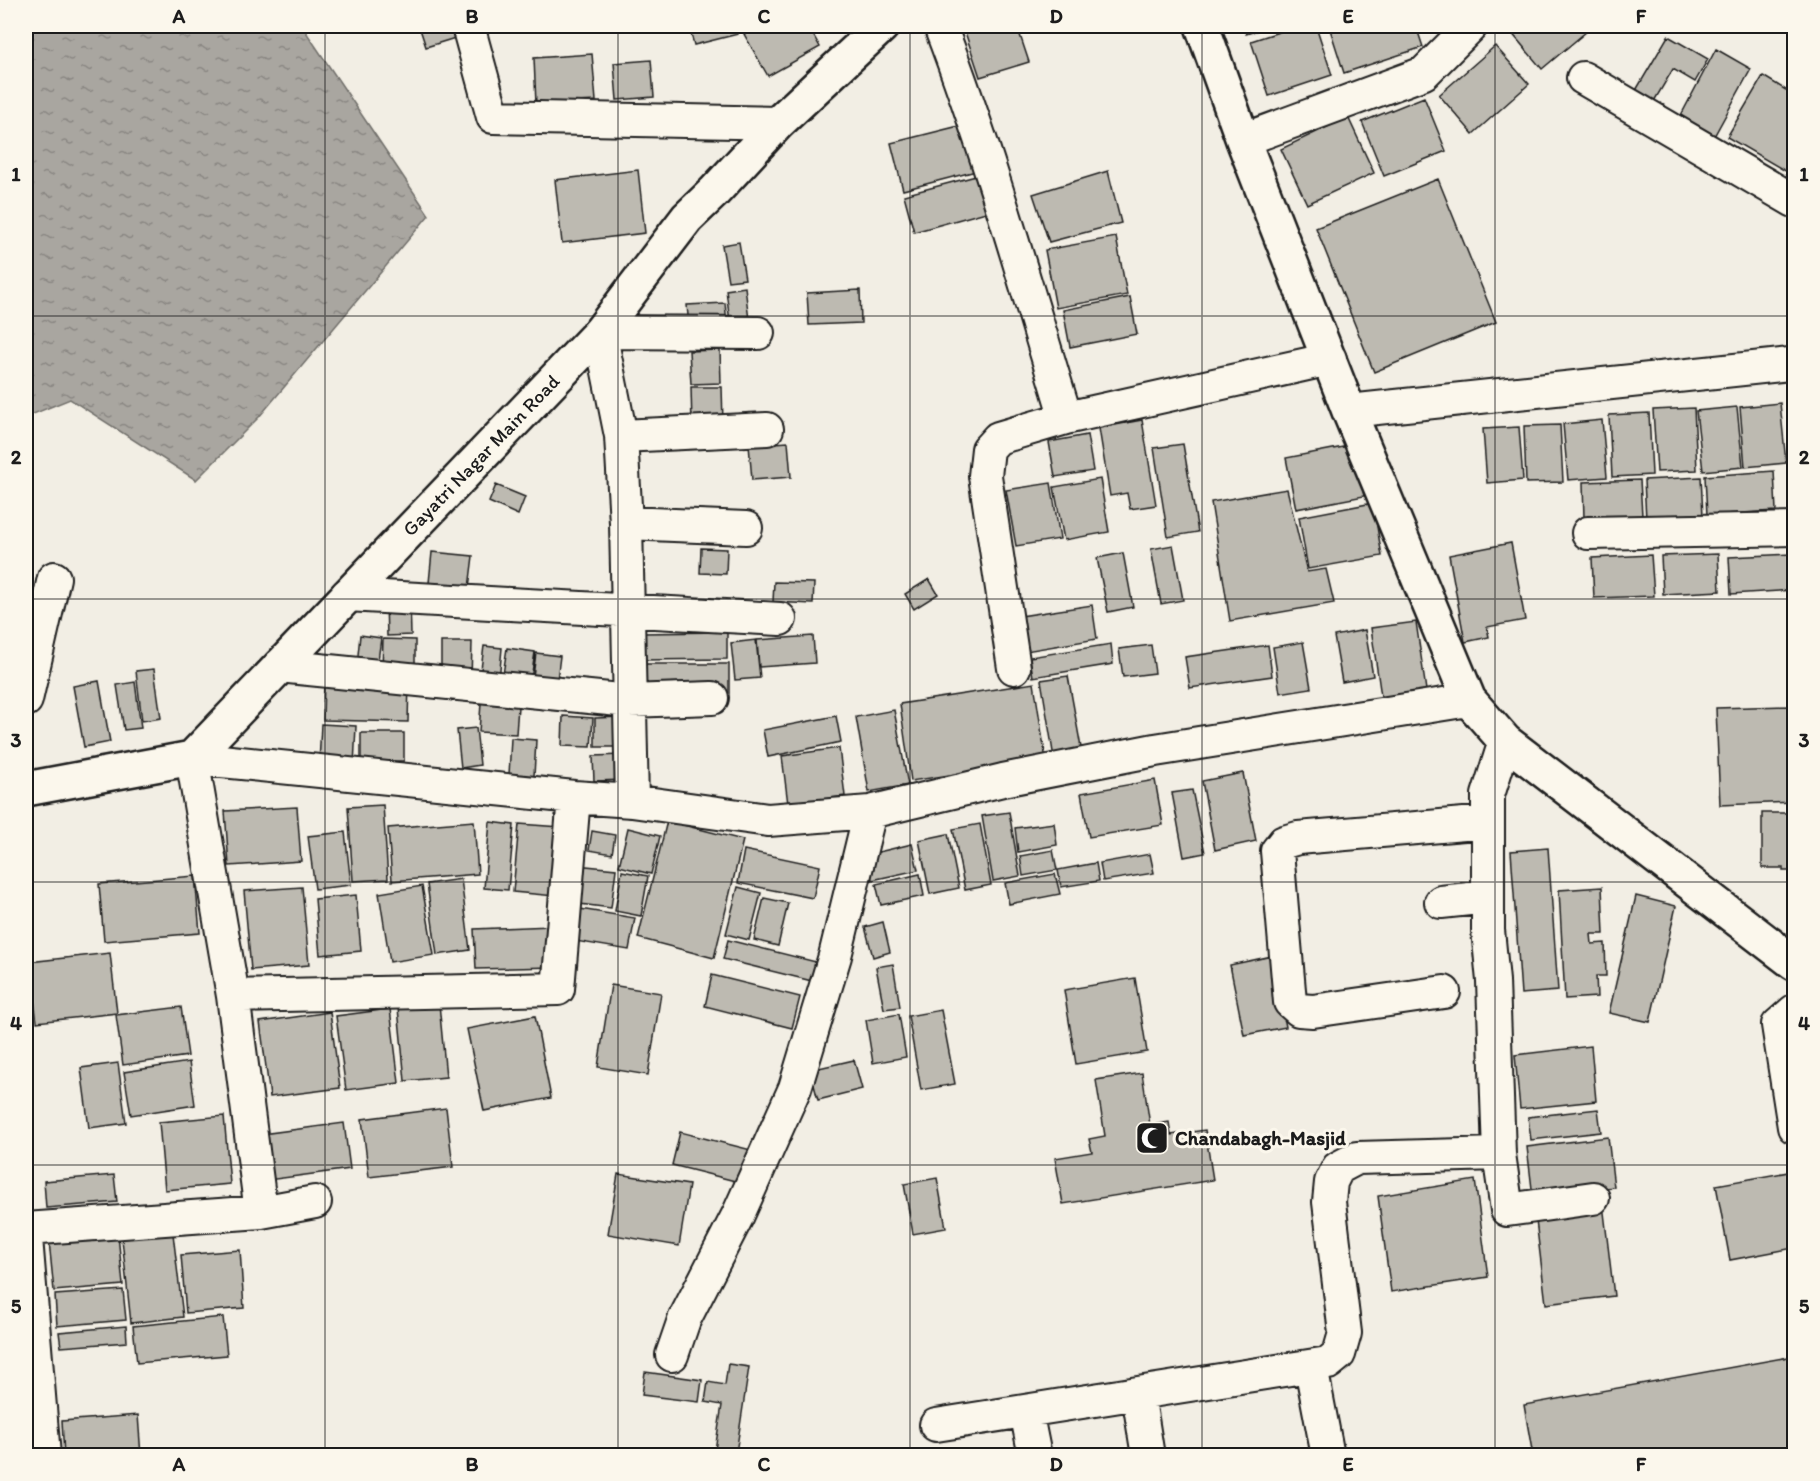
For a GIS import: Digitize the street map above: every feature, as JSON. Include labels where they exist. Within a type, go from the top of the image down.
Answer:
[{"type":"street","points":[[468,26],[493,117],[778,123]]},
{"type":"street","name":"Gayatri Nagar Main Road","points":[[192,758],[600,332],[687,218],[778,123],[882,26]]},
{"type":"street","points":[[940,26],[996,189],[1066,418]]},
{"type":"street","points":[[1202,26],[1243,140],[1349,411],[1468,700],[1505,741],[1794,963]]},
{"type":"street","points":[[1243,140],[1425,73],[1472,26]]},
{"type":"street","points":[[1583,78],[1794,201]]},
{"type":"street","points":[[632,801],[626,524],[621,436],[600,332],[758,333]]},
{"type":"street","points":[[1014,668],[985,476],[988,449],[998,438],[1066,418],[1330,359]]},
{"type":"street","points":[[1349,411],[1793,371]]},
{"type":"street","points":[[621,436],[767,429]]},
{"type":"street","points":[[626,524],[746,528]]},
{"type":"street","points":[[1588,533],[1794,529]]},
{"type":"street","points":[[26,700],[54,578]]},
{"type":"street","points":[[347,595],[780,619]]},
{"type":"street","points":[[279,666],[629,701],[712,698]]},
{"type":"street","points":[[26,789],[192,758],[632,801],[768,820],[870,812],[1003,780],[1155,750],[1468,700]]},
{"type":"street","points":[[1505,741],[1488,795],[1488,930],[1493,981],[1498,1154],[1507,1210],[1593,1198]]},
{"type":"street","points":[[192,758],[233,996],[261,1212]]},
{"type":"street","points":[[233,996],[558,989],[574,797]]},
{"type":"street","points":[[672,1354],[684,1320],[738,1215],[795,1088],[835,956],[870,812]]},
{"type":"street","points":[[1444,993],[1313,1011],[1299,1010],[1290,1002],[1277,851],[1284,842],[1298,838],[1488,822]]},
{"type":"street","points":[[1441,902],[1488,897]]},
{"type":"street","points":[[1794,1011],[1778,1025],[1794,1127]]},
{"type":"street","points":[[936,1425],[1328,1363],[1339,1354],[1345,1333],[1329,1202],[1331,1182],[1338,1168],[1357,1158],[1498,1154]]},
{"type":"street","points":[[26,1229],[261,1212],[315,1202]]},
{"type":"street","points":[[26,1238],[44,1455]]},
{"type":"street","points":[[1311,1367],[1328,1455]]},
{"type":"street","points":[[1138,1394],[1148,1455]]},
{"type":"street","points":[[1026,1411],[1035,1455]]},
{"type":"water","points":[[26,26],[302,26],[429,215],[259,417],[196,480],[70,399],[26,417]]},
{"type":"building","points":[[419,26],[465,26],[468,34],[426,47]]},
{"type":"building","points":[[689,26],[736,26],[738,34],[694,45]]},
{"type":"building","points":[[760,26],[808,26],[820,47],[768,76],[744,34]]},
{"type":"building","points":[[963,26],[1017,26],[1029,62],[980,77]]},
{"type":"building","points":[[1243,26],[1271,26],[1246,34]]},
{"type":"building","points":[[1297,26],[1316,26],[1332,75],[1269,96],[1251,41]]},
{"type":"building","points":[[1329,26],[1416,26],[1423,47],[1344,73]]},
{"type":"building","points":[[1518,26],[1593,26],[1542,69],[1511,32]]},
{"type":"building","points":[[1668,36],[1708,59],[1695,82],[1673,69],[1650,108],[1632,97]]},
{"type":"building","points":[[1495,46],[1529,84],[1473,134],[1439,95]]},
{"type":"building","points":[[1716,49],[1751,69],[1712,140],[1678,121]]},
{"type":"building","points":[[592,54],[596,101],[536,104],[534,58]]},
{"type":"building","points":[[651,60],[654,97],[617,100],[614,63]]},
{"type":"building","points":[[1763,76],[1794,95],[1794,164],[1789,173],[1727,137]]},
{"type":"building","points":[[1424,97],[1446,151],[1384,176],[1362,122]]},
{"type":"building","points":[[1348,117],[1374,173],[1307,204],[1281,149]]},
{"type":"building","points":[[963,125],[976,171],[903,190],[891,143]]},
{"type":"building","points":[[638,170],[645,233],[562,243],[555,180]]},
{"type":"building","points":[[1108,171],[1121,223],[1049,242],[1033,194]]},
{"type":"building","points":[[976,176],[986,212],[914,232],[904,195]]},
{"type":"building","points":[[1438,179],[1496,322],[1374,372],[1316,228]]},
{"type":"building","points":[[1116,237],[1127,295],[1056,308],[1045,250]]},
{"type":"building","points":[[739,242],[745,279],[728,281],[722,245]]},
{"type":"building","points":[[745,287],[749,320],[730,322],[726,290]]},
{"type":"building","points":[[860,290],[861,323],[809,325],[807,293]]},
{"type":"building","points":[[1130,297],[1137,334],[1070,347],[1063,310]]},
{"type":"building","points":[[725,303],[727,323],[689,326],[687,305]]},
{"type":"building","points":[[720,350],[721,383],[691,384],[689,351]]},
{"type":"building","points":[[691,387],[722,387],[723,423],[692,425]]},
{"type":"building","points":[[1780,403],[1786,463],[1745,467],[1740,407]]},
{"type":"building","points":[[1737,407],[1743,467],[1703,471],[1696,411]]},
{"type":"building","points":[[1694,408],[1697,470],[1657,472],[1653,410]]},
{"type":"building","points":[[1649,413],[1652,475],[1612,477],[1609,415]]},
{"type":"building","points":[[1142,420],[1156,505],[1130,509],[1127,493],[1110,496],[1099,428]]},
{"type":"building","points":[[1602,420],[1607,477],[1568,480],[1563,424]]},
{"type":"building","points":[[1560,425],[1563,482],[1526,483],[1524,426]]},
{"type":"building","points":[[1519,427],[1523,480],[1487,483],[1483,429]]},
{"type":"building","points":[[1087,435],[1093,471],[1055,477],[1049,442]]},
{"type":"building","points":[[788,442],[791,477],[752,480],[749,445]]},
{"type":"building","points":[[1183,444],[1198,532],[1168,537],[1154,448]]},
{"type":"building","points":[[1354,445],[1364,496],[1296,509],[1286,458]]},
{"type":"building","points":[[1774,471],[1776,511],[1707,515],[1705,476]]},
{"type":"building","points":[[1701,477],[1703,516],[1646,519],[1644,480]]},
{"type":"building","points":[[1100,479],[1109,532],[1064,540],[1054,487]]},
{"type":"building","points":[[1640,480],[1642,516],[1584,519],[1583,482]]},
{"type":"building","points":[[1051,483],[1060,539],[1016,546],[1006,490]]},
{"type":"building","points":[[496,485],[525,497],[518,515],[489,502]]},
{"type":"building","points":[[1287,489],[1307,572],[1326,569],[1334,603],[1230,621],[1211,502]]},
{"type":"building","points":[[1373,503],[1382,556],[1308,569],[1299,517]]},
{"type":"building","points":[[1511,543],[1525,620],[1487,627],[1489,637],[1465,642],[1449,555]]},
{"type":"building","points":[[1173,545],[1183,600],[1161,604],[1151,549]]},
{"type":"building","points":[[701,548],[727,549],[726,574],[700,573]]},
{"type":"building","points":[[432,552],[473,556],[469,588],[429,583]]},
{"type":"building","points":[[1123,553],[1133,607],[1108,612],[1097,558]]},
{"type":"building","points":[[1718,554],[1720,591],[1663,594],[1661,556]]},
{"type":"building","points":[[1792,554],[1793,590],[1731,594],[1729,557]]},
{"type":"building","points":[[1651,555],[1654,596],[1594,598],[1592,558]]},
{"type":"building","points":[[929,579],[938,594],[914,609],[905,594]]},
{"type":"building","points":[[774,582],[814,583],[813,604],[773,602]]},
{"type":"building","points":[[410,601],[411,635],[387,636],[386,602]]},
{"type":"building","points":[[1092,605],[1097,639],[1026,651],[1021,616]]},
{"type":"building","points":[[1416,622],[1427,697],[1382,703],[1371,628]]},
{"type":"building","points":[[1365,630],[1373,676],[1342,682],[1334,636]]},
{"type":"building","points":[[727,632],[727,659],[640,660],[640,633]]},
{"type":"building","points":[[360,635],[381,638],[377,668],[357,665]]},
{"type":"building","points":[[813,636],[815,663],[759,667],[757,640]]},
{"type":"building","points":[[383,639],[415,640],[415,670],[382,669]]},
{"type":"building","points":[[756,640],[760,678],[735,680],[731,643]]},
{"type":"building","points":[[441,642],[472,642],[471,680],[441,679]]},
{"type":"building","points":[[1303,642],[1311,688],[1280,693],[1273,647]]},
{"type":"building","points":[[1111,644],[1113,664],[1033,677],[1030,657]]},
{"type":"building","points":[[1151,645],[1155,673],[1123,677],[1119,649]]},
{"type":"building","points":[[1268,645],[1272,676],[1190,688],[1185,657]]},
{"type":"building","points":[[484,646],[502,648],[499,680],[480,677]]},
{"type":"building","points":[[507,648],[535,652],[530,686],[502,681]]},
{"type":"building","points":[[536,653],[560,656],[556,688],[532,685]]},
{"type":"building","points":[[641,664],[729,664],[729,693],[641,694]]},
{"type":"building","points":[[154,669],[161,718],[142,721],[136,671]]},
{"type":"building","points":[[1068,676],[1082,753],[1054,758],[1041,680]]},
{"type":"building","points":[[324,680],[409,680],[408,722],[323,720]]},
{"type":"building","points":[[99,681],[110,742],[84,747],[73,686]]},
{"type":"building","points":[[135,682],[141,728],[124,730],[117,685]]},
{"type":"building","points":[[1034,683],[1046,760],[911,781],[900,704]]},
{"type":"building","points":[[481,703],[518,706],[516,734],[479,732]]},
{"type":"building","points":[[1791,706],[1794,802],[1720,805],[1716,708]]},
{"type":"building","points":[[894,710],[908,785],[869,792],[856,717]]},
{"type":"building","points":[[563,716],[593,718],[591,747],[562,746]]},
{"type":"building","points":[[836,716],[841,742],[768,757],[763,730]]},
{"type":"building","points":[[623,717],[624,747],[595,747],[595,718]]},
{"type":"building","points":[[321,724],[356,726],[354,765],[319,764]]},
{"type":"building","points":[[476,728],[480,765],[461,768],[457,730]]},
{"type":"building","points":[[361,733],[404,733],[404,761],[361,761]]},
{"type":"building","points":[[511,738],[536,740],[534,776],[509,775]]},
{"type":"building","points":[[839,748],[845,796],[788,804],[782,756]]},
{"type":"building","points":[[624,755],[625,780],[594,781],[593,756]]},
{"type":"building","points":[[1243,773],[1256,841],[1215,850],[1202,781]]},
{"type":"building","points":[[1155,780],[1163,825],[1089,837],[1081,793]]},
{"type":"building","points":[[1192,790],[1205,853],[1184,857],[1172,793]]},
{"type":"building","points":[[383,805],[388,879],[353,881],[348,807]]},
{"type":"building","points":[[297,807],[301,861],[229,866],[225,811]]},
{"type":"building","points":[[1009,812],[1020,876],[993,881],[982,816]]},
{"type":"building","points":[[1762,813],[1794,813],[1794,886],[1790,886],[1790,871],[1783,871],[1783,868],[1762,868]]},
{"type":"building","points":[[474,821],[478,874],[392,881],[388,828]]},
{"type":"building","points":[[667,821],[743,840],[714,958],[638,938]]},
{"type":"building","points":[[490,822],[514,825],[508,890],[484,888]]},
{"type":"building","points":[[1054,823],[1057,845],[1018,852],[1015,828]]},
{"type":"building","points":[[519,824],[560,827],[555,896],[513,892]]},
{"type":"building","points":[[980,824],[991,885],[965,890],[953,829]]},
{"type":"building","points":[[628,828],[660,836],[651,874],[619,866]]},
{"type":"building","points":[[592,831],[615,835],[612,854],[589,850]]},
{"type":"building","points":[[345,832],[351,885],[315,889],[308,836]]},
{"type":"building","points":[[948,834],[959,888],[930,894],[919,840]]},
{"type":"building","points":[[912,844],[918,870],[872,880],[866,855]]},
{"type":"building","points":[[1548,848],[1558,991],[1521,994],[1511,851]]},
{"type":"building","points":[[744,850],[820,866],[813,898],[738,883]]},
{"type":"building","points":[[1053,850],[1057,870],[1023,876],[1020,856]]},
{"type":"building","points":[[1150,854],[1154,873],[1103,881],[1100,863]]},
{"type":"building","points":[[1096,863],[1099,881],[1061,887],[1058,870]]},
{"type":"building","points":[[576,865],[616,869],[611,908],[572,903]]},
{"type":"building","points":[[622,871],[648,876],[641,916],[615,911]]},
{"type":"building","points":[[920,874],[924,896],[881,905],[876,884]]},
{"type":"building","points":[[1055,874],[1060,894],[1009,904],[1005,883]]},
{"type":"building","points":[[195,876],[200,933],[104,941],[99,884]]},
{"type":"building","points":[[461,879],[470,950],[437,955],[427,884]]},
{"type":"building","points":[[422,886],[434,955],[390,962],[379,893]]},
{"type":"building","points":[[302,887],[309,965],[251,970],[244,891]]},
{"type":"building","points":[[738,887],[761,893],[749,940],[726,934]]},
{"type":"building","points":[[1602,887],[1604,934],[1591,934],[1592,944],[1605,943],[1606,976],[1596,976],[1597,997],[1565,999],[1559,890]]},
{"type":"building","points":[[356,895],[361,951],[320,955],[315,899]]},
{"type":"building","points":[[1636,896],[1676,906],[1650,1022],[1609,1013]]},
{"type":"building","points":[[764,898],[788,903],[778,946],[754,940]]},
{"type":"building","points":[[574,908],[635,918],[629,950],[569,940]]},
{"type":"building","points":[[883,922],[890,952],[873,957],[865,927]]},
{"type":"building","points":[[552,926],[554,967],[476,969],[474,929]]},
{"type":"building","points":[[728,940],[816,962],[812,981],[723,959]]},
{"type":"building","points":[[110,953],[117,1013],[37,1022],[29,962]]},
{"type":"building","points":[[1272,956],[1286,1027],[1244,1035],[1230,965]]},
{"type":"building","points":[[893,964],[900,1007],[884,1009],[876,967]]},
{"type":"building","points":[[712,975],[800,997],[792,1028],[705,1006]]},
{"type":"building","points":[[1135,978],[1147,1052],[1076,1064],[1064,990]]},
{"type":"building","points":[[611,985],[661,993],[648,1075],[598,1067]]},
{"type":"building","points":[[439,1004],[446,1077],[405,1081],[398,1008]]},
{"type":"building","points":[[181,1007],[188,1056],[123,1065],[116,1015]]},
{"type":"building","points":[[390,1009],[399,1083],[346,1090],[336,1016]]},
{"type":"building","points":[[941,1010],[955,1084],[921,1090],[908,1016]]},
{"type":"building","points":[[330,1012],[340,1088],[270,1097],[260,1022]]},
{"type":"building","points":[[899,1014],[906,1057],[873,1063],[866,1020]]},
{"type":"building","points":[[535,1016],[551,1098],[484,1111],[467,1029]]},
{"type":"building","points":[[1591,1046],[1596,1101],[1520,1109],[1515,1055]]},
{"type":"building","points":[[854,1060],[862,1089],[818,1100],[810,1070]]},
{"type":"building","points":[[189,1062],[195,1105],[131,1115],[124,1072]]},
{"type":"building","points":[[118,1063],[126,1123],[89,1128],[81,1068]]},
{"type":"building","name":"Chandabagh-Masjid","points":[[1142,1073],[1150,1125],[1169,1122],[1171,1135],[1205,1130],[1213,1180],[1063,1204],[1055,1158],[1092,1152],[1089,1139],[1105,1136],[1096,1080]]},
{"type":"building","points":[[446,1108],[453,1167],[369,1177],[362,1119]]},
{"type":"building","points":[[1598,1109],[1601,1132],[1531,1140],[1528,1117]]},
{"type":"building","points":[[224,1116],[230,1184],[165,1190],[159,1122]]},
{"type":"building","points":[[344,1123],[350,1169],[268,1180],[262,1134]]},
{"type":"building","points":[[680,1132],[759,1152],[751,1185],[672,1165]]},
{"type":"building","points":[[1608,1137],[1614,1187],[1533,1197],[1527,1147]]},
{"type":"building","points":[[1794,1171],[1794,1248],[1730,1260],[1716,1185]]},
{"type":"building","points":[[618,1174],[689,1185],[679,1246],[608,1234]]},
{"type":"building","points":[[114,1175],[117,1202],[46,1208],[44,1181]]},
{"type":"building","points":[[937,1178],[946,1228],[913,1234],[904,1184]]},
{"type":"building","points":[[1475,1180],[1488,1277],[1391,1292],[1378,1196]]},
{"type":"building","points":[[1603,1204],[1614,1296],[1546,1304],[1535,1212]]},
{"type":"building","points":[[173,1234],[183,1317],[131,1323],[122,1239]]},
{"type":"building","points":[[118,1235],[123,1285],[54,1291],[49,1241]]},
{"type":"building","points":[[240,1250],[244,1308],[186,1313],[181,1255]]},
{"type":"building","points":[[123,1290],[126,1320],[57,1326],[55,1295]]},
{"type":"building","points":[[223,1317],[227,1355],[137,1363],[133,1326]]},
{"type":"building","points":[[126,1326],[127,1342],[61,1347],[59,1332]]},
{"type":"building","points":[[1794,1356],[1794,1456],[1533,1456],[1524,1405]]},
{"type":"building","points":[[728,1364],[749,1367],[736,1453],[715,1450],[722,1405],[705,1402],[708,1382],[725,1385]]},
{"type":"building","points":[[645,1372],[702,1380],[699,1402],[642,1395]]},
{"type":"building","points":[[138,1415],[141,1456],[64,1456],[62,1421]]},
{"type":"place","name":"Chandabagh-Masjid","points":[[1152,1138]]}]
